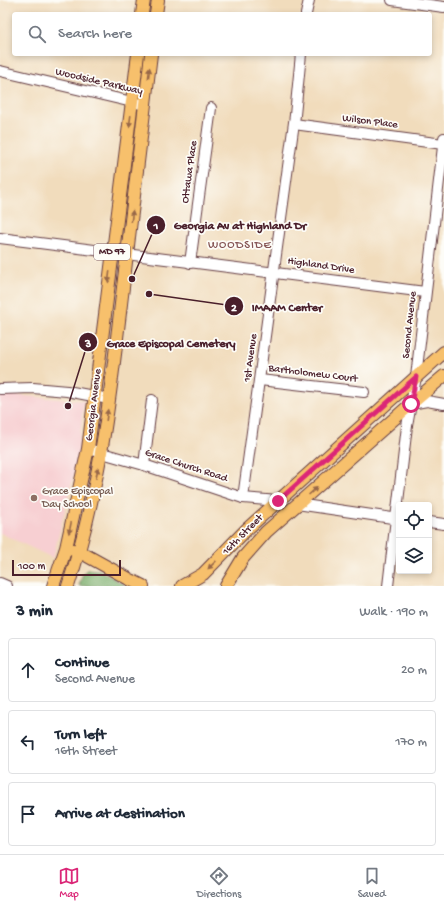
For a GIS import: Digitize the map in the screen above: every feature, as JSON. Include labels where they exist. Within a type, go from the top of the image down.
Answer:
[{"type":"main road","points":[[142,12],[144,0]]},
{"type":"main road","points":[[156,12],[158,0]]},
{"type":"main road","name":"Georgia Avenue","points":[[53,586],[66,548],[88,449],[138,56]]},
{"type":"main road","name":"Georgia Avenue","points":[[68,586],[80,552],[101,454],[151,56]]},
{"type":"main road","name":"16th Street","points":[[182,586],[203,574],[247,529],[444,352]]},
{"type":"main road","name":"16th Street","points":[[226,586],[237,567],[255,544],[297,504],[444,376]]},
{"type":"main road","points":[[66,548],[80,552],[143,586]]},
{"type":"main road","points":[[234,586],[237,567]]},
{"type":"street","points":[[306,12],[309,0]]},
{"type":"street","points":[[392,0],[444,7]]},
{"type":"street","name":"1st Avenue","points":[[244,498],[294,124],[301,56]]},
{"type":"street","name":"Woodside Parkway","points":[[0,71],[145,105]]},
{"type":"street","name":"Ottawa Place","points":[[190,263],[211,108]]},
{"type":"street","name":"Wilson Place","points":[[294,124],[444,141]]},
{"type":"street","name":"Second Avenue","points":[[400,502],[425,292],[442,179],[444,141]]},
{"type":"street","name":"Highland Drive","points":[[0,238],[425,292]]},
{"type":"street","name":"Bartholomew Court","points":[[260,380],[364,392]]},
{"type":"street","points":[[0,389],[33,388],[109,399]]},
{"type":"street","points":[[144,465],[152,400]]},
{"type":"street","points":[[411,404],[427,401],[444,404]]},
{"type":"street","name":"Grace Church Road","points":[[88,449],[101,454],[144,465],[244,498],[278,501]]},
{"type":"street","points":[[297,504],[396,519]]},
{"type":"street","points":[[432,522],[444,524]]},
{"type":"street","name":"Second Avenue","points":[[388,586],[396,532]]},
{"type":"street","points":[[0,583],[7,586]]},
{"type":"shaded area","name":"Grace Episcopal Day School","points":[[0,394],[84,401],[77,462],[53,558],[0,533]]},
{"type":"green space","points":[[88,569],[99,570],[127,586],[79,586],[83,573]]},
{"type":"place","name":"Georgia Av at Highland Dr","points":[[132,279]]},
{"type":"place","name":"IMAAM Center","points":[[149,294]]},
{"type":"place","name":"Grace Episcopal Cemetery","points":[[68,406]]},
{"type":"place","name":"Grace Episcopal Day School","points":[[34,498]]},
{"type":"district","name":"WOODSIDE","points":[[240,246]]},
{"type":"route","points":[[278,501],[416,377],[411,404]]}]
